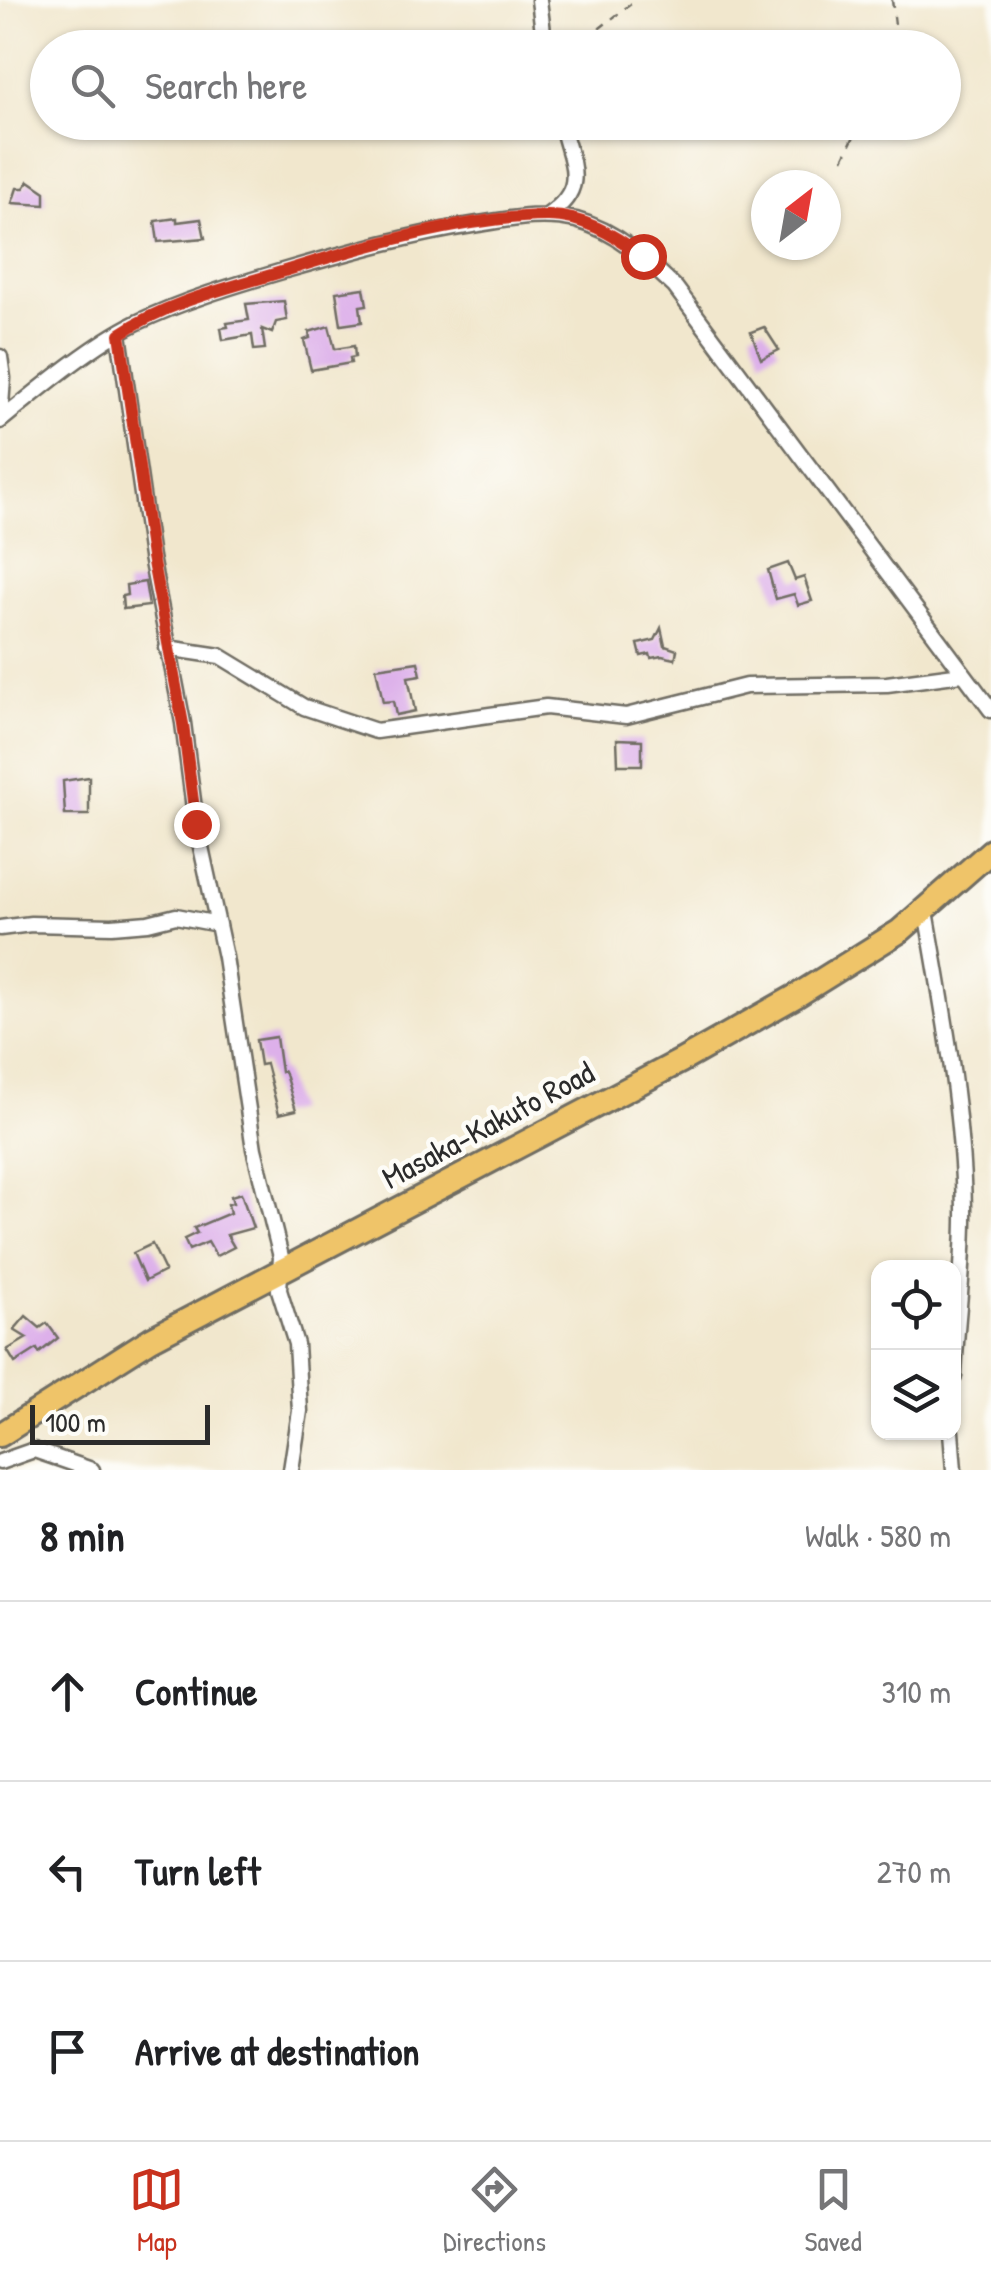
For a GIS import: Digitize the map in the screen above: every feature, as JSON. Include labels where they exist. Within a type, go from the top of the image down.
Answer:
[{"type":"highway","name":"Masaka-Kakuto Road","points":[[0,1434],[150,1339],[732,1033],[870,950],[926,911],[991,851]]},
{"type":"street","points":[[539,0],[543,30]]},
{"type":"street","points":[[548,216],[564,205],[574,188],[565,140]]},
{"type":"street","points":[[0,420],[133,324],[212,292],[322,258],[451,228],[548,216],[574,220],[612,234],[643,256],[675,287],[991,710]]},
{"type":"street","points":[[120,334],[196,824],[218,924],[254,1149],[281,1257],[279,1290],[296,1344],[300,1411],[291,1470]]},
{"type":"street","points":[[0,357],[0,420]]},
{"type":"street","points":[[167,648],[220,656],[304,707],[376,731],[546,707],[626,716],[746,686],[887,684],[962,674]]},
{"type":"street","points":[[926,911],[948,1040],[964,1204],[964,1262],[955,1350]]},
{"type":"street","points":[[0,928],[31,924],[112,926],[176,916],[218,924]]},
{"type":"street","points":[[952,1440],[954,1470]]},
{"type":"street","points":[[0,1462],[34,1450],[92,1470]]},
{"type":"path","points":[[597,30],[636,0]]},
{"type":"path","points":[[892,0],[896,30]]},
{"type":"path","points":[[843,159],[852,140]]},
{"type":"building","points":[[29,181],[45,192],[45,205],[12,203],[17,188],[24,188]]},
{"type":"building","points":[[177,218],[177,222],[201,219],[205,238],[158,242],[155,221]]},
{"type":"building","points":[[364,288],[367,305],[360,306],[362,322],[341,325],[336,292]]},
{"type":"building","points":[[284,301],[287,320],[276,322],[272,333],[262,329],[265,349],[254,350],[252,335],[223,340],[221,328],[228,327],[227,323],[249,320],[246,304]]},
{"type":"building","points":[[329,326],[335,349],[354,346],[355,357],[350,358],[351,363],[311,370],[304,340],[310,338],[309,332]]},
{"type":"building","points":[[764,327],[779,350],[761,359],[751,332]]},
{"type":"building","points":[[788,563],[795,580],[804,577],[812,601],[798,605],[794,594],[776,599],[768,570]]},
{"type":"building","points":[[145,582],[149,606],[123,609],[126,585]]},
{"type":"building","points":[[661,628],[665,646],[677,650],[675,659],[641,656],[638,644],[655,640]]},
{"type":"building","points":[[418,662],[421,675],[408,677],[415,711],[396,715],[393,701],[383,702],[376,668]]},
{"type":"building","points":[[617,739],[642,740],[642,765],[618,765]]},
{"type":"building","points":[[89,777],[89,815],[65,815],[63,781]]},
{"type":"building","points":[[276,1037],[281,1072],[284,1071],[296,1110],[279,1114],[266,1064],[260,1065],[256,1040]]},
{"type":"building","points":[[241,1193],[253,1228],[227,1235],[234,1247],[216,1256],[208,1242],[189,1250],[184,1239],[197,1233],[194,1228],[230,1213],[231,1196]]},
{"type":"building","points":[[152,1244],[165,1271],[145,1281],[133,1253]]},
{"type":"building","points":[[26,1316],[40,1328],[47,1323],[58,1338],[39,1353],[37,1349],[15,1363],[7,1350],[27,1338],[14,1330]]},
{"type":"route","points":[[196,824],[120,334],[133,324],[212,292],[322,258],[451,228],[548,216],[574,220],[612,234],[643,256]]}]
